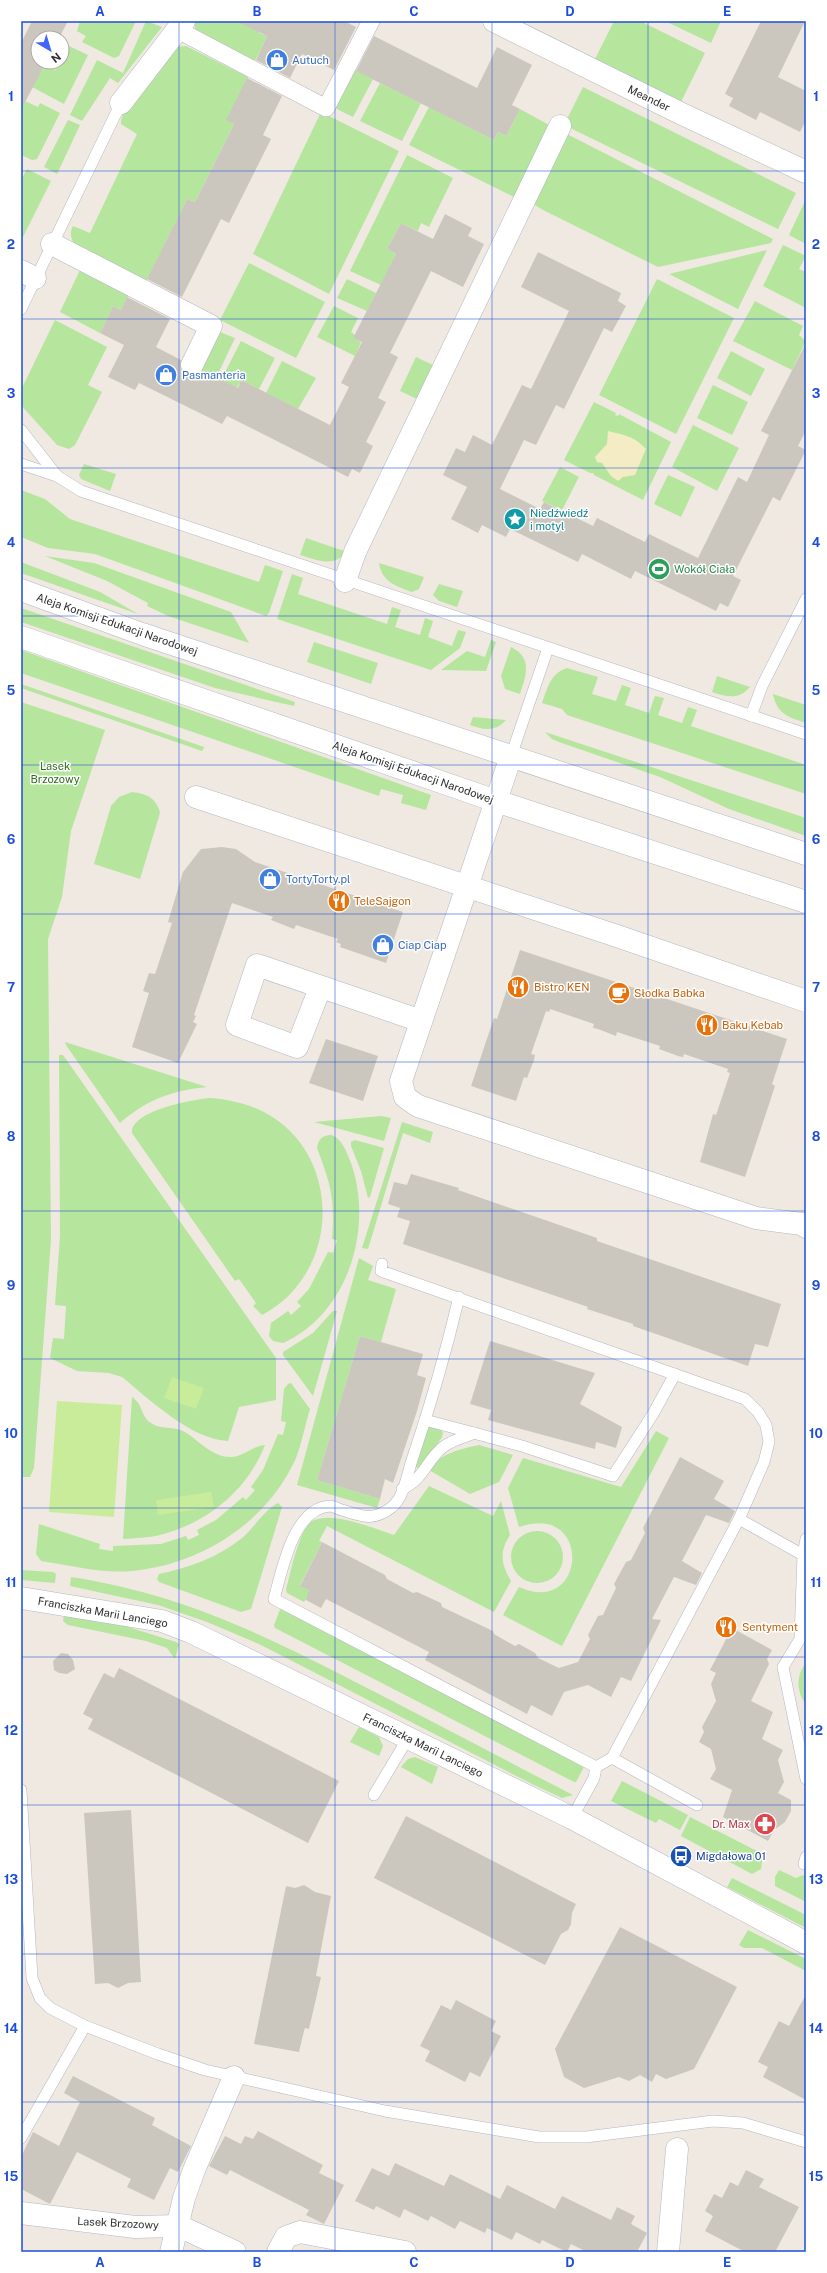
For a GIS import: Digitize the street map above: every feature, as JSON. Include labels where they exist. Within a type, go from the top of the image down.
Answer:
[{"type":"street","points":[[121,102],[181,26],[326,108],[371,21]]},
{"type":"street","name":"Meander","points":[[494,21],[682,114],[806,172]]},
{"type":"street","points":[[345,581],[358,545],[560,126]]},
{"type":"street","points":[[52,244],[211,326],[192,365]]},
{"type":"street","name":"Aleja Komisji Edukacji Narodowej","points":[[21,590],[142,634],[806,854]]},
{"type":"street","name":"Aleja Komisji Edukacji Narodowej","points":[[21,637],[496,801],[806,902]]},
{"type":"street","points":[[512,756],[401,1081],[401,1088],[405,1097],[418,1106],[756,1218],[802,1224],[806,1227]]},
{"type":"street","points":[[196,797],[467,888],[617,936],[806,1002]]},
{"type":"street","points":[[320,988],[421,1021]]},
{"type":"street","name":"Franciszka Marii Lanciego","points":[[21,1598],[174,1624],[572,1818],[806,1943]]},
{"type":"street","points":[[171,2252],[179,2226],[184,2198],[194,2170],[234,2077]]},
{"type":"street","points":[[668,2252],[677,2149]]},
{"type":"street","name":"Lasek Brzozowy","points":[[21,2213],[135,2227],[179,2226],[235,2252]]},
{"type":"street","points":[[278,2252],[286,2237],[300,2232],[405,2252]]},
{"type":"lane","points":[[21,309],[28,274],[52,244],[121,102]]},
{"type":"lane","points":[[21,430],[57,476]]},
{"type":"lane","points":[[21,464],[57,476],[81,491],[345,581],[806,734]]},
{"type":"lane","points":[[751,716],[762,686],[806,599]]},
{"type":"lane","points":[[512,756],[548,648]]},
{"type":"lane","points":[[382,1264],[381,1271],[459,1297],[745,1399],[758,1412],[766,1425],[769,1442],[764,1462],[740,1519],[612,1758],[596,1767]]},
{"type":"lane","points":[[459,1297],[425,1420],[402,1489],[395,1503],[375,1518],[363,1517],[331,1506],[317,1510],[306,1518],[297,1531],[287,1554],[274,1599],[596,1767]]},
{"type":"lane","points":[[425,1420],[522,1446],[613,1476],[654,1414],[675,1374]]},
{"type":"lane","points":[[402,1489],[414,1484],[442,1448],[452,1441],[475,1433]]},
{"type":"lane","points":[[740,1519],[803,1555]]},
{"type":"lane","points":[[806,1539],[803,1555],[800,1639],[783,1667],[806,1779]]},
{"type":"lane","points":[[374,1795],[408,1738]]},
{"type":"lane","points":[[612,1758],[697,1805]]},
{"type":"lane","points":[[572,1818],[594,1778],[596,1767]]},
{"type":"lane","points":[[21,1790],[32,1978],[40,1998],[50,2008],[85,2026],[205,2070],[385,2111],[539,2137],[586,2137],[713,2120],[744,2123],[806,2142]]},
{"type":"lane","points":[[21,2138],[85,2026]]},
{"type":"green space","points":[[80,21],[136,21],[119,56],[114,58],[82,42],[86,36],[77,31]]},
{"type":"green space","points":[[146,21],[162,27],[118,83],[110,78],[82,121],[70,115],[97,60],[123,73]]},
{"type":"green space","points":[[195,21],[258,21],[264,24],[259,33],[267,36],[255,61],[206,38],[195,30]]},
{"type":"green space","points":[[614,21],[640,21],[705,53],[680,104],[594,61]]},
{"type":"green space","points":[[665,21],[721,21],[711,43]]},
{"type":"green space","points":[[70,46],[88,55],[64,104],[32,87],[40,70],[70,70]]},
{"type":"green space","points":[[186,46],[248,77],[227,120],[234,124],[195,202],[187,199],[146,282],[77,248],[72,240],[71,232],[73,226],[90,233],[137,134],[121,124],[122,116],[127,106],[143,84],[175,47]]},
{"type":"green space","points":[[355,70],[373,79],[353,117],[335,108]]},
{"type":"green space","points":[[380,83],[421,103],[402,141],[360,121]]},
{"type":"green space","points":[[583,87],[796,193],[778,229],[564,125]]},
{"type":"green space","points":[[25,101],[38,107],[40,103],[60,113],[37,159],[32,160],[21,155],[21,110]]},
{"type":"green space","points":[[429,107],[494,140],[498,132],[506,136],[520,109],[549,125],[518,199],[409,145]]},
{"type":"green space","points":[[321,112],[399,151],[329,294],[253,254]]},
{"type":"green space","points":[[68,120],[80,125],[57,174],[44,167]]},
{"type":"green space","points":[[561,131],[773,239],[771,243],[658,267],[543,210],[528,201]]},
{"type":"green space","points":[[407,155],[453,178],[429,227],[421,223],[418,231],[401,223],[387,249],[396,254],[381,285],[350,271]]},
{"type":"green space","points":[[27,169],[51,181],[21,241],[21,180]]},
{"type":"green space","points":[[806,199],[806,244],[789,235]]},
{"type":"green space","points":[[783,245],[806,256],[799,269],[806,272],[806,308],[763,286]]},
{"type":"green space","points":[[767,250],[738,309],[669,274]]},
{"type":"green space","points":[[249,263],[325,302],[296,358],[220,320]]},
{"type":"green space","points":[[81,268],[129,294],[121,310],[113,306],[100,333],[60,312]]},
{"type":"green space","points":[[347,279],[376,293],[367,311],[337,298]]},
{"type":"green space","points":[[657,279],[734,318],[676,434],[599,395]]},
{"type":"green space","points":[[755,301],[803,326],[799,335],[806,341],[792,370],[733,341]]},
{"type":"green space","points":[[334,306],[358,318],[351,332],[355,335],[354,338],[361,342],[355,356],[317,337]]},
{"type":"green space","points":[[55,320],[107,347],[88,385],[102,392],[75,445],[69,449],[57,445],[21,405],[21,390]]},
{"type":"green space","points":[[215,330],[235,338],[216,378],[197,368]]},
{"type":"green space","points":[[241,341],[275,358],[259,389],[241,380],[237,388],[221,380]]},
{"type":"green space","points":[[731,351],[765,369],[751,396],[717,378]]},
{"type":"green space","points":[[416,357],[437,367],[421,401],[400,391]]},
{"type":"green space","points":[[282,361],[316,378],[298,409],[266,393]]},
{"type":"green space","points":[[713,385],[748,402],[732,435],[697,418]]},
{"type":"green space","points":[[594,402],[616,413],[615,415],[618,416],[619,414],[671,442],[643,500],[594,475],[593,473],[590,473],[564,460]]},
{"type":"green space","points":[[693,425],[739,448],[717,491],[672,467]]},
{"type":"green space","points":[[84,464],[116,474],[110,491],[81,479],[79,475]]},
{"type":"green space","points":[[560,467],[579,477],[562,510],[542,501]]},
{"type":"green space","points":[[668,475],[695,487],[681,517],[654,504]]},
{"type":"green space","points":[[21,490],[45,499],[70,519],[259,582],[265,565],[283,571],[269,613],[266,616],[95,554],[48,548],[21,537]]},
{"type":"green space","points":[[306,538],[347,552],[342,557],[330,561],[300,555]]},
{"type":"green space","points":[[45,556],[94,563],[231,612],[249,643],[168,616],[147,606],[148,603],[107,581]]},
{"type":"green space","points":[[21,562],[100,592],[138,614],[21,573]]},
{"type":"green space","points":[[379,563],[424,577],[419,589],[412,592],[391,582],[383,575]]},
{"type":"green space","points":[[292,574],[303,578],[298,594],[387,624],[392,607],[401,610],[395,627],[420,635],[425,618],[433,621],[428,637],[452,646],[458,630],[466,632],[460,648],[431,670],[277,619]]},
{"type":"green space","points":[[439,584],[463,591],[457,607],[439,601],[433,595]]},
{"type":"green space","points":[[21,608],[295,702],[294,706],[215,688],[21,622]]},
{"type":"green space","points":[[491,640],[496,642],[486,671],[441,670],[467,651],[485,657]]},
{"type":"green space","points":[[314,642],[378,663],[371,684],[307,662]]},
{"type":"green space","points":[[511,647],[523,656],[525,662],[526,674],[520,694],[505,689],[501,676]]},
{"type":"green space","points":[[21,650],[431,795],[426,810],[401,803],[403,795],[381,789],[379,796],[21,673]]},
{"type":"green space","points":[[567,668],[598,677],[592,694],[616,701],[622,685],[631,688],[625,705],[649,713],[655,696],[664,698],[658,715],[682,723],[688,707],[697,710],[691,726],[806,765],[806,794],[567,715],[562,709],[542,703],[553,677]]},
{"type":"green space","points":[[717,676],[750,687],[742,694],[737,696],[728,696],[712,692]]},
{"type":"green space","points":[[21,684],[204,748],[202,751],[21,688]]},
{"type":"green space","points":[[773,694],[806,705],[806,723],[784,714],[777,706]]},
{"type":"green space","name":"Lasek Brzozowy","points":[[21,702],[105,730],[71,831],[62,897],[48,939],[51,1240],[34,1468],[30,1477],[21,1477]]},
{"type":"green space","points":[[473,717],[506,720],[498,727],[485,729],[470,725]]},
{"type":"green space","points":[[545,732],[806,818],[806,836],[729,809],[660,777],[559,742],[552,739]]},
{"type":"green space","points":[[132,792],[143,794],[154,800],[160,813],[140,879],[94,864],[111,806],[119,797]]},
{"type":"green space","points":[[65,1042],[207,1087],[195,1088],[171,1094],[150,1102],[120,1123]]},
{"type":"green space","points":[[59,1055],[63,1055],[276,1358],[276,1400],[239,1407],[228,1441],[214,1439],[200,1434],[186,1426],[158,1407],[122,1377],[109,1373],[77,1371],[50,1358],[53,1338],[64,1339],[66,1306],[55,1305],[60,1236]]},
{"type":"green space","points":[[211,1098],[243,1104],[267,1113],[274,1118],[297,1138],[312,1163],[321,1191],[322,1220],[317,1248],[305,1274],[287,1297],[262,1315],[253,1306],[256,1303],[239,1279],[235,1281],[132,1133],[134,1125],[141,1118],[152,1113],[178,1104]]},
{"type":"green space","points":[[381,1116],[391,1118],[384,1141],[314,1122]]},
{"type":"green space","points":[[402,1122],[433,1132],[430,1143],[403,1133],[368,1249],[362,1248]]},
{"type":"green space","points":[[331,1135],[338,1139],[346,1151],[351,1163],[357,1188],[359,1214],[357,1241],[350,1266],[339,1290],[324,1312],[306,1330],[283,1343],[273,1341],[269,1336],[271,1323],[288,1311],[291,1315],[301,1306],[297,1302],[309,1289],[328,1252],[333,1253],[337,1240],[332,1239],[333,1213],[331,1192],[326,1172],[317,1148],[321,1138]]},
{"type":"green space","points":[[355,1140],[384,1148],[370,1197],[368,1198],[361,1171],[351,1146],[351,1142]]},
{"type":"green space","points":[[359,1258],[373,1266],[368,1280],[396,1289],[381,1342],[360,1336],[317,1480],[380,1499],[377,1508],[297,1485]]},
{"type":"green space","points":[[333,1311],[337,1311],[313,1396],[283,1355],[283,1352],[313,1333]]},
{"type":"green space","points":[[172,1377],[204,1388],[196,1409],[164,1398]]},
{"type":"green space","points":[[291,1383],[310,1409],[296,1458],[283,1481],[268,1502],[249,1521],[228,1537],[206,1550],[182,1560],[157,1567],[121,1572],[74,1567],[41,1561],[36,1554],[39,1524],[100,1544],[99,1549],[113,1551],[113,1546],[161,1544],[186,1536],[188,1540],[199,1535],[197,1530],[216,1520],[243,1497],[246,1500],[255,1490],[251,1487],[263,1470],[278,1434],[283,1435],[286,1422],[281,1421],[284,1389]]},
{"type":"green space","points":[[132,1397],[136,1400],[145,1417],[151,1423],[183,1431],[211,1451],[218,1454],[235,1457],[256,1447],[265,1445],[248,1477],[223,1503],[209,1513],[177,1530],[160,1535],[123,1539]]},
{"type":"green space","points":[[57,1401],[122,1405],[114,1517],[49,1512]]},
{"type":"green space","points":[[434,1426],[440,1428],[443,1433],[442,1437],[423,1466],[418,1468],[416,1467],[416,1460],[428,1427]]},
{"type":"green space","points":[[656,1431],[669,1438],[562,1646],[503,1615],[519,1587],[542,1592],[558,1587],[568,1575],[572,1559],[569,1543],[560,1530],[543,1523],[519,1527],[508,1488],[523,1458],[621,1487]]},
{"type":"green space","points":[[479,1445],[513,1455],[499,1482],[470,1494],[429,1470],[439,1459],[451,1453]]},
{"type":"green space","points":[[429,1486],[493,1516],[501,1501],[510,1535],[504,1547],[503,1563],[511,1581],[494,1612],[327,1526],[319,1541],[322,1542],[300,1585],[313,1592],[309,1600],[306,1599],[304,1602],[287,1593],[286,1590],[299,1543],[311,1522],[319,1519],[340,1519],[352,1521],[394,1535]]},
{"type":"green space","points":[[211,1492],[214,1507],[158,1515],[156,1500]]},
{"type":"green space","points":[[278,1503],[282,1507],[251,1609],[241,1612],[159,1582],[157,1579],[159,1574],[181,1569],[203,1561],[233,1545],[246,1534],[268,1510]]},
{"type":"green space","points":[[537,1531],[547,1533],[555,1539],[561,1547],[563,1557],[561,1567],[555,1575],[547,1581],[537,1583],[527,1581],[519,1575],[513,1567],[511,1557],[513,1547],[519,1539],[527,1533]]},
{"type":"green space","points":[[21,1570],[53,1572],[56,1574],[55,1583],[21,1580]]},
{"type":"green space","points":[[71,1577],[153,1595],[228,1621],[300,1654],[573,1795],[562,1798],[534,1785],[259,1644],[207,1622],[158,1605],[70,1586]]},
{"type":"green space","points":[[281,1607],[585,1765],[576,1782],[275,1628],[274,1625]]},
{"type":"green space","points":[[64,1615],[125,1626],[176,1642],[179,1644],[175,1659],[167,1648],[146,1641],[68,1625],[63,1621]]},
{"type":"green space","points":[[806,1663],[806,1704],[800,1694],[798,1684],[800,1672]]},
{"type":"green space","points":[[359,1727],[379,1737],[383,1746],[379,1756],[350,1742]]},
{"type":"green space","points":[[415,1757],[438,1767],[432,1784],[401,1767],[408,1759]]},
{"type":"green space","points":[[622,1781],[688,1815],[680,1830],[659,1819],[656,1823],[611,1801]]},
{"type":"green space","points":[[690,1817],[763,1854],[761,1869],[752,1874],[681,1836]]},
{"type":"green space","points":[[779,1870],[796,1878],[803,1875],[806,1877],[806,1902],[775,1886],[775,1877]]},
{"type":"green space","points":[[732,1878],[806,1915],[806,1928],[727,1887]]},
{"type":"green space","points":[[748,1930],[806,1959],[806,1971],[762,1948],[744,1948],[739,1945]]},
{"type":"sand","points":[[608,431],[633,439],[646,449],[635,475],[623,477],[618,481],[611,476],[602,463],[597,462],[595,457],[607,444]]},
{"type":"building","points":[[32,21],[68,21],[63,30],[30,30],[30,70],[42,70],[21,110],[21,43]]},
{"type":"building","points":[[236,21],[344,21],[356,27],[334,70],[302,54],[290,78],[256,60],[267,36]]},
{"type":"building","points":[[761,21],[805,21],[778,77],[806,91],[806,120],[800,132],[760,112],[756,120],[729,106],[733,98],[725,94]]},
{"type":"building","points":[[374,36],[477,88],[497,47],[532,65],[512,105],[520,109],[506,136],[498,132],[494,140],[356,71]]},
{"type":"building","points":[[247,78],[282,96],[263,135],[271,139],[229,223],[221,219],[182,297],[147,279],[187,199],[195,202],[234,124],[226,120]]},
{"type":"building","points":[[445,214],[472,228],[468,236],[484,244],[463,287],[431,271],[390,353],[398,357],[378,398],[386,402],[366,442],[373,446],[360,473],[352,469],[348,477],[227,416],[222,424],[139,383],[135,390],[108,377],[124,345],[100,333],[113,306],[121,310],[127,297],[170,319],[156,347],[181,360],[181,372],[186,376],[193,377],[203,371],[238,388],[241,380],[330,425],[349,387],[341,383],[362,342],[353,338],[396,254],[387,249],[401,223],[433,239]]},
{"type":"building","points":[[538,252],[621,293],[618,301],[626,306],[612,332],[604,328],[564,409],[556,405],[536,445],[524,440],[500,489],[540,509],[544,502],[593,526],[597,518],[645,542],[649,534],[698,558],[738,477],[747,482],[769,435],[761,431],[806,343],[806,430],[798,446],[806,450],[780,501],[773,497],[733,576],[741,580],[728,607],[720,603],[716,611],[635,571],[631,579],[582,554],[578,562],[510,529],[506,537],[482,525],[478,533],[451,519],[467,487],[443,475],[456,448],[465,452],[473,435],[492,445],[522,385],[531,389],[569,311],[521,287]]},
{"type":"building","points":[[222,847],[236,849],[255,862],[403,912],[386,963],[340,947],[341,944],[336,942],[338,939],[296,925],[294,929],[271,920],[273,917],[232,903],[194,1015],[196,1016],[193,1022],[197,1024],[178,1063],[132,1047],[149,993],[143,991],[149,973],[155,974],[172,923],[168,922],[183,872],[201,849]]},
{"type":"building","points":[[520,950],[787,1039],[772,1084],[775,1086],[745,1177],[700,1162],[713,1114],[716,1115],[730,1073],[727,1072],[728,1069],[684,1054],[683,1057],[678,1056],[659,1049],[660,1046],[617,1032],[616,1036],[593,1028],[594,1024],[550,1009],[549,1012],[546,1011],[531,1054],[535,1055],[534,1060],[527,1078],[524,1077],[516,1101],[471,1086],[494,1018],[497,1019]]},
{"type":"building","points":[[326,1039],[378,1056],[363,1101],[309,1083]]},
{"type":"building","points":[[411,1174],[459,1188],[458,1190],[597,1238],[597,1241],[781,1304],[768,1347],[755,1344],[748,1366],[633,1326],[633,1324],[587,1309],[588,1307],[403,1244],[410,1221],[397,1217],[400,1208],[388,1204],[394,1182],[407,1185]]},
{"type":"building","points":[[360,1336],[423,1354],[417,1375],[426,1378],[417,1411],[393,1483],[385,1479],[380,1499],[317,1480]]},
{"type":"building","points":[[490,1341],[595,1373],[580,1404],[622,1427],[616,1448],[596,1442],[595,1449],[488,1420],[491,1410],[470,1404]]},
{"type":"building","points":[[680,1457],[724,1481],[714,1499],[735,1511],[729,1523],[706,1515],[682,1561],[702,1573],[696,1585],[674,1577],[652,1619],[661,1620],[631,1681],[621,1677],[611,1697],[588,1685],[564,1692],[552,1716],[531,1705],[527,1714],[425,1660],[429,1652],[326,1599],[321,1608],[306,1600],[309,1590],[300,1586],[322,1542],[385,1575],[387,1579],[413,1593],[417,1592],[441,1603],[442,1607],[493,1631],[494,1634],[515,1646],[519,1644],[535,1653],[538,1658],[559,1668],[578,1662],[590,1639],[588,1635],[598,1616],[603,1615],[616,1588],[614,1584],[626,1562],[631,1560],[645,1533],[643,1528]]},
{"type":"building","points":[[732,1628],[772,1650],[767,1659],[769,1664],[751,1701],[773,1712],[762,1739],[783,1750],[778,1760],[784,1782],[778,1793],[791,1800],[791,1811],[785,1822],[774,1830],[768,1841],[723,1817],[732,1790],[710,1779],[716,1769],[711,1749],[699,1742],[704,1732],[702,1727],[716,1701],[711,1684],[716,1673],[710,1670]]},
{"type":"building","points":[[61,1653],[68,1654],[73,1660],[75,1669],[67,1674],[59,1673],[54,1670],[53,1661]]},
{"type":"building","points":[[119,1668],[339,1781],[308,1843],[88,1729],[93,1719],[83,1714],[93,1694],[104,1673],[114,1678]]},
{"type":"building","points":[[131,1810],[141,1982],[128,1983],[118,1988],[108,1983],[95,1984],[84,1813]]},
{"type":"building","points":[[406,1816],[576,1904],[568,1930],[561,1934],[545,1965],[374,1878]]},
{"type":"building","points":[[304,1885],[315,1892],[331,1896],[316,1976],[321,1977],[309,2029],[305,2028],[299,2052],[254,2044],[286,1886],[295,1888]]},
{"type":"building","points":[[620,1927],[737,1987],[694,2069],[666,2079],[656,2074],[652,2082],[640,2075],[629,2081],[619,2077],[584,2088],[564,2077],[555,2049]]},
{"type":"building","points":[[806,1994],[806,2100],[763,2077],[768,2067],[758,2062],[779,2021],[789,2026]]},
{"type":"building","points":[[456,2000],[496,2021],[491,2031],[501,2036],[480,2077],[470,2072],[465,2082],[425,2061],[430,2051],[420,2046],[441,2005],[451,2010]]},
{"type":"building","points":[[73,2076],[155,2118],[152,2125],[191,2146],[178,2172],[170,2168],[154,2200],[127,2187],[131,2179],[77,2152],[50,2204],[21,2189],[21,2157],[33,2132],[59,2146],[80,2102],[64,2093]]},
{"type":"building","points":[[258,2131],[323,2165],[319,2173],[344,2185],[324,2224],[306,2215],[309,2210],[230,2170],[227,2175],[209,2166],[225,2136],[241,2144],[245,2136],[253,2139]]},
{"type":"building","points":[[395,2163],[444,2186],[450,2174],[500,2199],[507,2185],[555,2209],[562,2196],[611,2220],[617,2207],[635,2216],[631,2224],[647,2233],[637,2252],[587,2252],[571,2244],[567,2252],[542,2240],[540,2244],[516,2232],[512,2240],[487,2228],[485,2233],[460,2221],[455,2229],[431,2216],[428,2221],[404,2209],[400,2218],[376,2206],[374,2210],[355,2201],[372,2168],[389,2176]]},
{"type":"building","points":[[746,2170],[764,2179],[759,2187],[799,2207],[775,2252],[745,2252],[705,2231],[713,2216],[705,2211],[714,2194],[722,2198],[730,2182],[738,2186]]},
{"type":"place","name":"Autuch","points":[[277,60]]},
{"type":"place","name":"Pasmanteria","points":[[166,375]]},
{"type":"place","name":"Niedźwiedź i motyl","points":[[515,519]]},
{"type":"place","name":"Wokół Ciała","points":[[659,569]]},
{"type":"place","name":"TortyTorty.pl","points":[[270,879]]},
{"type":"place","name":"TeleSajgon","points":[[339,901]]},
{"type":"place","name":"Ciap Ciap","points":[[383,945]]},
{"type":"place","name":"Bistro KEN","points":[[518,987]]},
{"type":"place","name":"Słodka Babka","points":[[619,993]]},
{"type":"place","name":"Baku Kebab","points":[[707,1025]]},
{"type":"place","name":"Sentyment","points":[[726,1627]]},
{"type":"place","name":"Dr. Max","points":[[765,1824]]},
{"type":"place","name":"Migdałowa 01","points":[[681,1856]]}]
